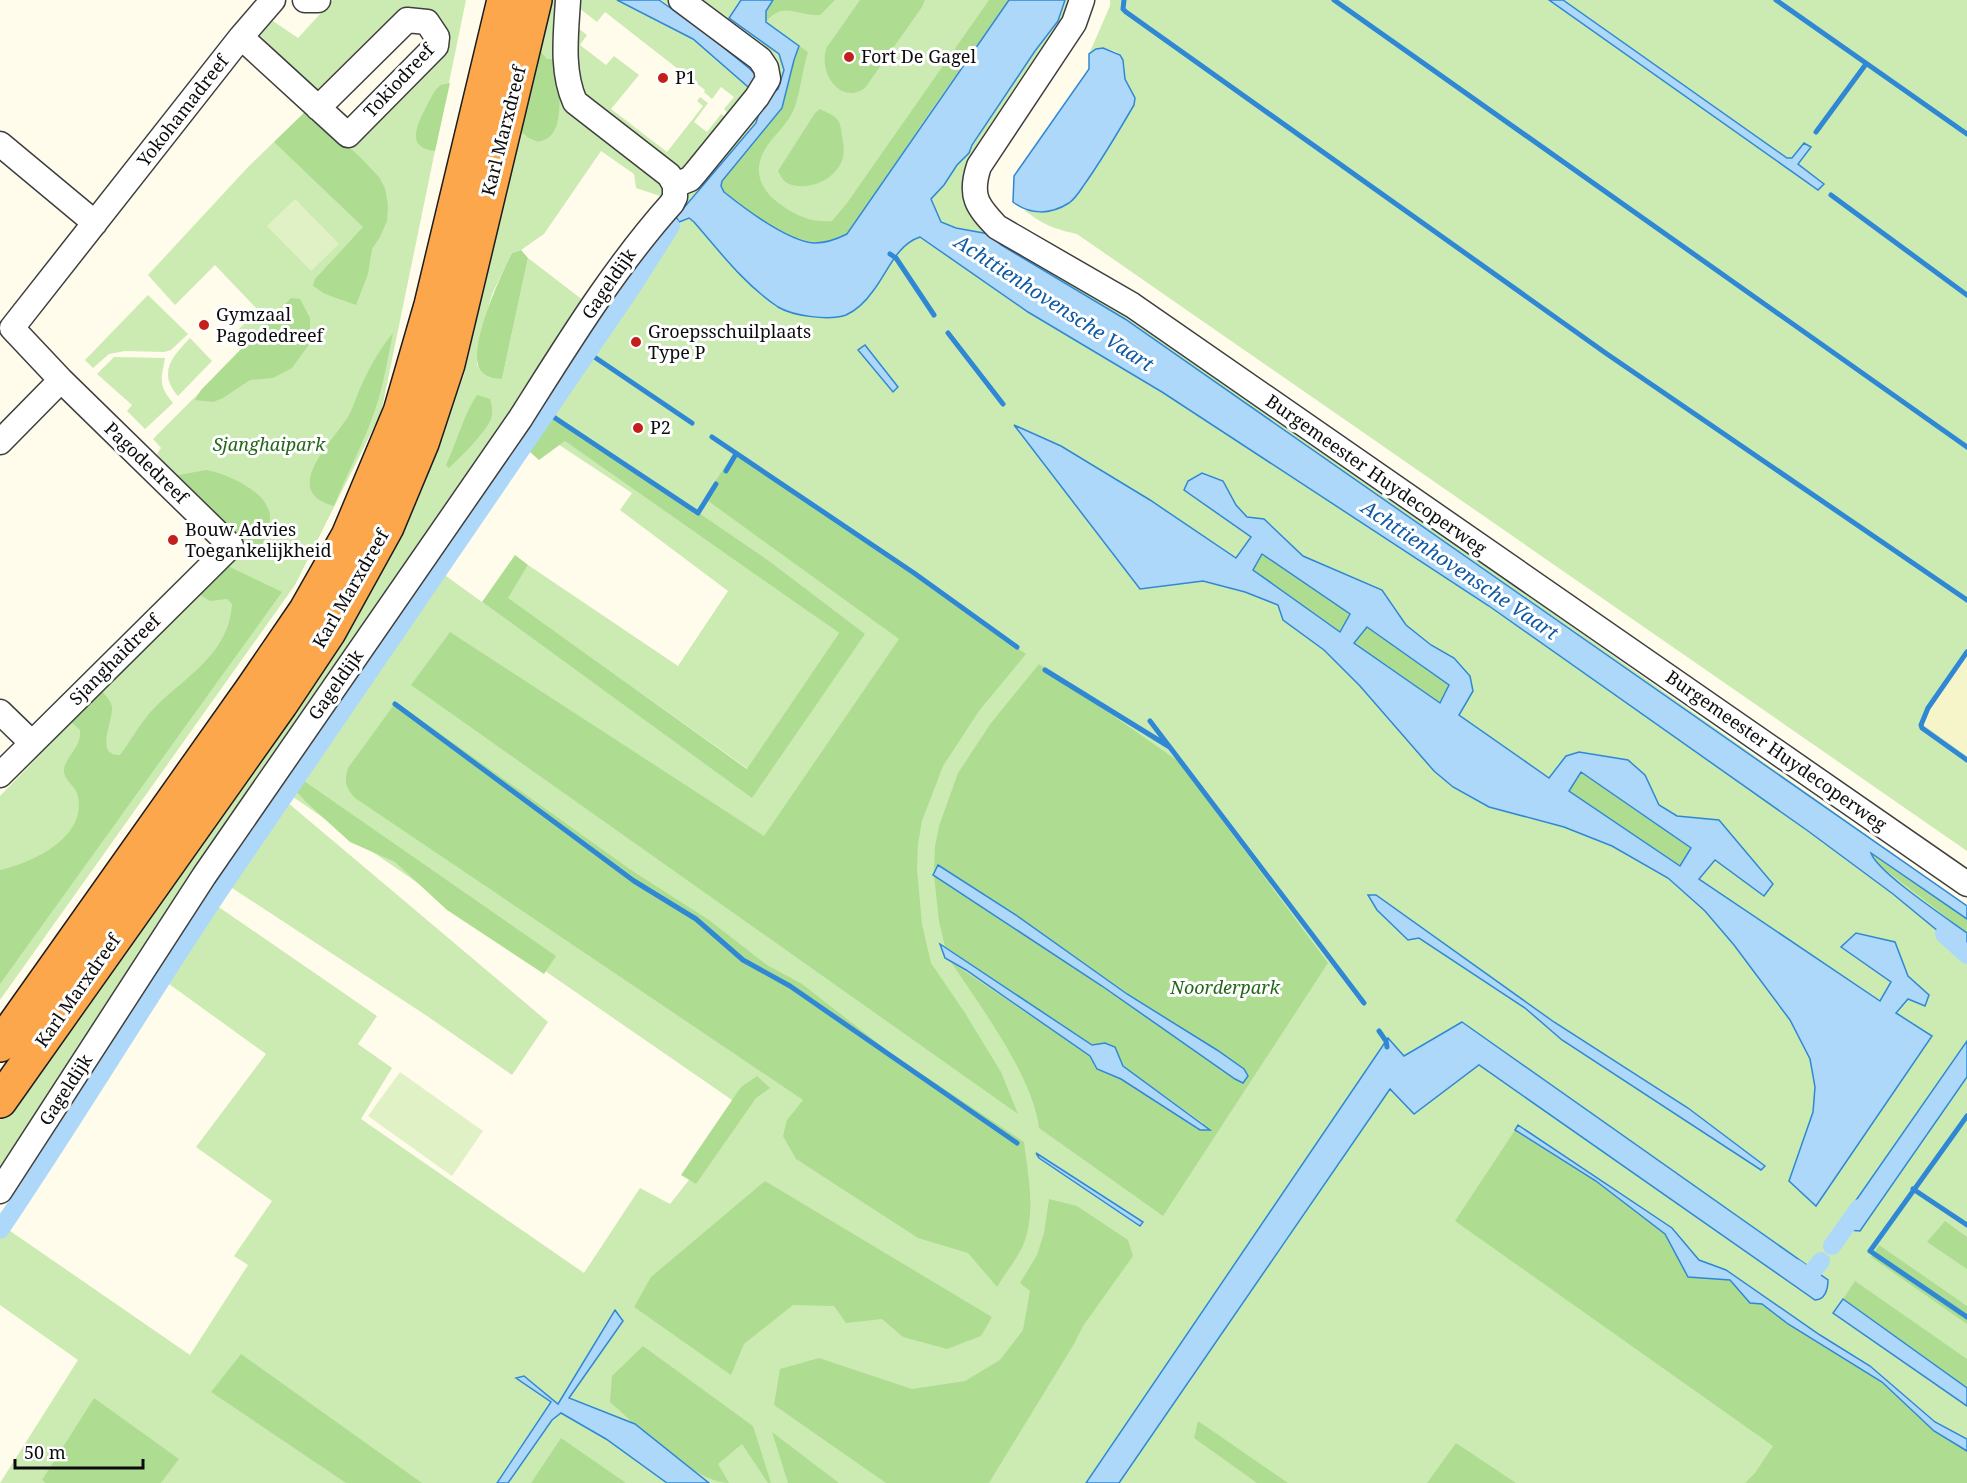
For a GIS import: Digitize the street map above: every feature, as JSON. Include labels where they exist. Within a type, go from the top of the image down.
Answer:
[{"type":"highway","name":"Karl Marxdreef","points":[[0,1045],[252,689],[306,610],[348,536],[400,412],[422,337],[504,0]]},
{"type":"highway","name":"Karl Marxdreef","points":[[0,1101],[281,704],[329,632],[387,527],[422,443],[448,364],[535,0]]},
{"type":"street","name":"Yokohamadreef","points":[[95,223],[273,0]]},
{"type":"street","points":[[305,0],[318,0]]},
{"type":"street","points":[[568,0],[566,55],[569,89],[575,102],[669,175],[675,185],[690,179],[762,88],[766,68],[760,59],[681,0]]},
{"type":"street","name":"Burgemeester Huydecoperweg","points":[[1082,0],[1074,23],[979,166],[974,189],[976,199],[981,209],[997,227],[1132,305],[1967,885]]},
{"type":"street","name":"Tokiodreef","points":[[241,38],[318,108],[348,135],[436,46],[437,37],[427,22],[407,20],[318,108]]},
{"type":"street","points":[[0,144],[95,223]]},
{"type":"street","name":"Gageldijk","points":[[0,1191],[204,876],[520,419],[630,253],[672,203],[675,197],[675,185]]},
{"type":"street","name":"Pagodedreef","points":[[95,223],[12,328],[61,380],[231,546]]},
{"type":"street","points":[[0,442],[61,380]]},
{"type":"street","name":"Sjanghaidreef","points":[[0,775],[231,546]]},
{"type":"street","points":[[0,712],[32,743]]},
{"type":"green space","name":"Sjanghaipark","points":[[333,0],[466,0],[381,413],[295,585],[0,1000],[0,796],[197,593],[228,566],[244,545],[177,475],[173,476],[157,454],[161,448],[153,439],[247,345],[235,333],[258,310],[215,265],[175,305],[148,275],[249,166],[308,109],[351,149],[442,32],[426,15],[321,94],[259,34],[273,21],[298,38]]},
{"type":"green space","points":[[551,0],[561,0],[557,59],[547,59],[540,50]]},
{"type":"green space","name":"Noorderpark","points":[[578,0],[617,0],[693,39],[747,85],[757,71],[661,0],[1071,0],[1070,11],[965,190],[1127,312],[1967,906],[1967,1483],[161,1483],[178,1459],[42,1480],[45,1483],[0,1483],[78,1360],[0,1305],[0,1224],[190,1355],[248,1265],[234,1256],[272,1201],[196,1147],[266,1054],[158,976],[210,901],[377,1016],[358,1044],[392,1068],[361,1119],[584,1273],[640,1188],[670,1204],[745,1109],[270,781],[412,575],[425,583],[435,568],[742,790],[846,636],[805,609],[839,633],[748,769],[507,598],[528,565],[678,666],[728,591],[620,510],[632,493],[520,419],[663,197],[636,188],[634,174],[601,151],[544,234],[521,250],[512,253],[492,294],[478,346],[477,365],[482,372],[502,379],[528,258],[588,304],[0,1180],[0,1120],[185,858],[421,480],[442,436],[464,375],[520,131],[528,138],[538,142],[552,133],[558,113],[558,88],[674,169],[580,95],[575,31],[578,28],[587,35],[580,45],[606,65],[614,56],[639,75],[611,109],[667,152],[703,106],[697,101],[700,97],[708,103],[694,122],[707,132],[721,114],[724,116],[727,112],[724,109],[734,97],[721,87],[712,99],[704,92],[705,90],[605,12],[597,22],[579,8]]},
{"type":"green space","points":[[773,0],[835,0],[820,15],[785,11],[772,15],[766,22],[766,11]]},
{"type":"green space","name":"Fort De Gagel","points":[[860,0],[925,0],[865,88],[847,93],[839,89],[828,75],[825,56],[827,47]]},
{"type":"green space","points":[[989,0],[1009,0],[852,228],[845,235],[831,241],[815,242],[782,231],[750,212],[724,192],[721,186],[722,181],[782,108],[799,46],[766,22],[808,52],[794,109],[762,155],[759,163],[760,179],[774,199],[793,212],[811,220],[832,221],[847,203]]},
{"type":"green space","points":[[1110,0],[1549,0],[1818,190],[1824,184],[1798,164],[1810,147],[1804,143],[1792,158],[1787,158],[1563,0],[1967,0],[1967,655],[1921,723],[1967,756],[1967,851],[1077,234],[1049,225],[1024,210],[1042,211],[1068,204],[1097,168],[1134,105],[1124,76],[1124,61],[1120,55],[1107,49],[1089,54],[1110,6]]},
{"type":"green space","points":[[540,50],[547,59],[557,59],[559,116],[551,135],[538,142],[528,138],[520,131]]},
{"type":"green space","points":[[450,83],[435,151],[425,149],[416,140],[420,119],[436,89]]},
{"type":"green space","points":[[308,109],[361,158],[379,177],[385,188],[388,205],[387,221],[372,249],[368,274],[356,305],[325,294],[313,286],[315,279],[363,227],[274,142]]},
{"type":"green space","points":[[820,109],[838,120],[840,124],[844,150],[841,163],[832,175],[819,183],[804,186],[789,184],[778,171],[815,113]]},
{"type":"green space","points":[[295,199],[339,244],[311,271],[267,226]]},
{"type":"green space","points":[[521,250],[528,258],[502,379],[493,378],[481,371],[477,362],[481,331],[507,263],[512,253]]},
{"type":"green space","points":[[148,295],[188,334],[171,350],[164,352],[125,351],[109,354],[93,368],[85,360]]},
{"type":"green space","points":[[291,298],[300,299],[310,318],[308,346],[292,368],[273,378],[250,380],[213,402],[195,400],[201,390]]},
{"type":"green space","points":[[393,333],[376,407],[334,506],[318,499],[311,489],[310,477],[323,451],[349,415],[373,362]]},
{"type":"green space","points":[[190,338],[212,361],[178,396],[172,387],[168,372],[173,358]]},
{"type":"green space","points":[[114,357],[165,358],[162,382],[173,403],[145,429],[127,411],[132,405],[97,374]]},
{"type":"green space","points":[[477,395],[490,399],[491,419],[478,438],[449,468],[446,465]]},
{"type":"green space","points":[[544,407],[769,561],[865,634],[752,798],[482,602],[515,555],[528,565],[508,598],[747,769],[839,633],[565,441],[539,460],[520,443]]},
{"type":"green space","points":[[736,450],[1026,654],[979,711],[943,766],[922,821],[917,870],[922,924],[931,963],[1001,1072],[1018,1114],[411,685],[450,632],[764,836],[899,639],[704,498]]},
{"type":"green space","points":[[206,470],[236,480],[264,501],[269,510],[270,519],[260,551],[244,545],[173,476]]},
{"type":"green space","points":[[1262,553],[1351,614],[1339,632],[1252,570]]},
{"type":"green space","points":[[228,566],[282,592],[0,984],[0,870],[28,861],[56,845],[75,822],[79,808],[77,793],[64,772],[66,763],[80,736],[80,730],[71,722],[102,691],[112,707],[106,744],[112,754],[120,755],[151,711],[205,662],[223,636],[232,604],[227,599],[210,601],[197,593]]},
{"type":"green space","points":[[1367,627],[1449,685],[1440,703],[1354,642]]},
{"type":"green space","points":[[1967,655],[1967,756],[1921,723]]},
{"type":"green space","points":[[1039,664],[1178,761],[1328,963],[1163,1216],[1039,1128],[1035,1108],[1016,1064],[951,962],[1090,1056],[1097,1069],[1121,1079],[1200,1130],[1203,1123],[1123,1066],[1115,1047],[1105,1043],[1092,1045],[945,947],[939,921],[934,876],[1102,986],[1235,1079],[1243,1083],[1248,1076],[1244,1069],[1217,1050],[1127,994],[1016,915],[939,866],[934,872],[935,846],[939,826],[958,773],[991,723]]},
{"type":"green space","points":[[396,702],[631,870],[709,920],[767,965],[802,984],[892,1054],[1024,1142],[1030,1195],[1027,1235],[1022,1248],[997,1287],[968,1253],[918,1238],[796,1159],[783,1136],[787,1120],[803,1100],[355,798],[346,784],[348,768]]},
{"type":"green space","points":[[1581,771],[1691,849],[1680,866],[1569,791]]},
{"type":"green space","points":[[294,774],[556,956],[544,974],[447,910],[395,862],[350,842],[306,802],[288,782]]},
{"type":"green space","points":[[276,798],[287,802],[548,1022],[512,1075],[427,1016],[220,880]]},
{"type":"green space","points":[[1871,852],[1967,919],[1967,933],[1879,865]]},
{"type":"green space","points":[[400,1072],[483,1131],[452,1176],[368,1116]]},
{"type":"green space","points":[[757,1076],[770,1088],[756,1098],[696,1184],[681,1175],[741,1087]]},
{"type":"green space","points":[[1515,1130],[1596,1181],[1665,1234],[1688,1277],[1730,1279],[1750,1303],[1762,1304],[1788,1324],[1882,1382],[1934,1431],[1967,1451],[1967,1483],[1745,1483],[1755,1473],[1773,1446],[1455,1221]]},
{"type":"green space","points":[[765,1181],[992,1317],[981,1336],[947,1349],[903,1337],[882,1319],[846,1323],[834,1306],[793,1305],[744,1344],[731,1375],[634,1307],[651,1277]]},
{"type":"green space","points":[[1049,1199],[1077,1206],[1128,1240],[1133,1256],[1083,1326],[989,1483],[886,1483],[774,1405],[780,1369],[819,1358],[912,1389],[965,1381],[1000,1360],[1023,1330],[1030,1291],[1020,1283],[1037,1255],[1044,1233]]},
{"type":"green space","points":[[1945,1221],[1967,1237],[1967,1269],[1927,1242]]},
{"type":"green space","points":[[1879,1245],[1967,1306],[1967,1324],[1871,1257]]},
{"type":"green space","points":[[1855,1281],[1967,1359],[1967,1387],[1843,1299]]},
{"type":"green space","points":[[643,1346],[753,1426],[771,1483],[768,1483],[742,1444],[718,1464],[729,1483],[700,1474],[666,1451],[610,1402],[612,1376]]},
{"type":"green space","points":[[241,1354],[422,1483],[346,1483],[211,1392]]},
{"type":"green space","points":[[94,1398],[179,1459],[161,1483],[45,1483],[42,1480]]},
{"type":"green space","points":[[1198,1421],[1288,1483],[1257,1483],[1194,1438]]},
{"type":"green space","points":[[772,1432],[839,1483],[788,1483]]},
{"type":"green space","points":[[561,1438],[626,1483],[531,1483]]},
{"type":"green space","points":[[1456,1443],[1516,1483],[1427,1483]]},
{"type":"water","points":[[617,0],[659,0],[702,30],[750,69],[773,93],[778,89],[784,70],[779,54],[729,18],[741,0],[773,0],[766,11],[766,22],[799,46],[782,108],[722,181],[721,186],[724,192],[743,207],[780,231],[815,243],[847,234],[1009,0],[1065,0],[1058,21],[1035,51],[972,145],[969,153],[931,199],[941,222],[956,228],[989,234],[1001,245],[1125,319],[1967,906],[1967,919],[1871,853],[1886,872],[1899,883],[1967,933],[1967,955],[1893,894],[1808,831],[1489,606],[1162,392],[1028,312],[920,237],[905,246],[867,298],[858,308],[846,315],[830,318],[811,317],[778,307],[744,278],[694,222],[689,218],[679,222],[676,217],[756,123],[763,100],[693,39]]},
{"type":"water","points":[[1549,0],[1563,0],[1787,158],[1792,158],[1804,143],[1811,147],[1798,164],[1824,184],[1818,190]]},
{"type":"water","points":[[1103,48],[1120,55],[1123,60],[1125,79],[1135,98],[1134,105],[1097,166],[1071,201],[1055,210],[1040,212],[1020,206],[1013,202],[1014,176],[1089,69],[1089,54],[1096,49]]},
{"type":"water","points":[[865,345],[898,387],[893,392],[858,350]]},
{"type":"water","points":[[1014,425],[1061,446],[1150,500],[1236,558],[1251,537],[1184,490],[1188,481],[1202,473],[1223,481],[1236,505],[1247,517],[1264,519],[1303,556],[1382,590],[1406,625],[1431,645],[1454,658],[1470,676],[1473,691],[1459,715],[1549,778],[1566,756],[1579,752],[1628,760],[1645,775],[1659,805],[1677,816],[1719,820],[1773,884],[1764,896],[1715,860],[1699,879],[1880,1001],[1891,982],[1841,947],[1856,933],[1895,942],[1908,976],[1929,995],[1925,1006],[1908,999],[1896,1013],[1932,1036],[1816,1206],[1789,1181],[1813,1112],[1815,1087],[1810,1059],[1790,1020],[1734,945],[1705,911],[1668,878],[1612,846],[1564,827],[1489,807],[1453,787],[1434,771],[1360,686],[1324,650],[1283,620],[1278,605],[1245,592],[1203,581],[1140,589]],"holes":[[[1262,554],[1350,614],[1340,632],[1253,570]],[[1367,627],[1449,685],[1440,703],[1354,643]],[[1581,772],[1691,848],[1680,866],[1569,791]]]},
{"type":"water","points":[[938,865],[1016,915],[1127,994],[1217,1050],[1244,1069],[1248,1076],[1243,1083],[1235,1079],[1102,986],[933,875]]},
{"type":"water","points":[[1368,895],[1376,895],[1554,1022],[1688,1108],[1765,1166],[1761,1170],[1562,1040],[1525,1008],[1419,938],[1408,940],[1377,910]]},
{"type":"water","points":[[940,944],[1092,1045],[1105,1043],[1115,1047],[1123,1066],[1210,1130],[1200,1130],[1121,1079],[1097,1069],[1090,1056],[966,970],[945,958]]},
{"type":"water","points":[[1462,1022],[1828,1280],[1824,1296],[1815,1300],[1479,1065],[1414,1114],[1390,1089],[1119,1483],[1086,1483],[1388,1038],[1404,1056]]},
{"type":"water","points":[[1967,1041],[1967,1077],[1860,1231],[1849,1230],[1843,1219]]},
{"type":"water","points":[[1518,1125],[1672,1228],[1699,1260],[1726,1270],[1820,1335],[1870,1366],[1935,1422],[1967,1439],[1967,1451],[1934,1431],[1882,1382],[1788,1324],[1762,1304],[1750,1303],[1730,1280],[1688,1277],[1665,1234],[1596,1181],[1515,1130]]},
{"type":"water","points":[[1036,1153],[1143,1222],[1140,1226],[1039,1158]]},
{"type":"water","points":[[1843,1299],[1967,1388],[1967,1406],[1833,1313]]},
{"type":"water","points":[[615,1310],[623,1321],[569,1398],[635,1424],[709,1483],[667,1483],[606,1439],[561,1413],[552,1420],[508,1483],[497,1483],[551,1402],[516,1378],[524,1376],[558,1404]]},
{"type":"waterway","points":[[1124,0],[1123,9],[1126,12],[1607,354],[1967,600]]},
{"type":"waterway","points":[[1334,0],[1967,447]]},
{"type":"waterway","points":[[1776,0],[1967,134]]},
{"type":"waterway","points":[[1816,132],[1866,64]]},
{"type":"waterway","points":[[1831,195],[1967,295]]},
{"type":"waterway","points":[[0,1230],[218,893],[631,289],[671,226]]},
{"type":"waterway","points":[[890,254],[896,258],[934,315]]},
{"type":"waterway","points":[[948,333],[1003,404]]},
{"type":"waterway","points":[[587,352],[692,423]]},
{"type":"waterway","points":[[546,412],[698,513],[716,484]]},
{"type":"waterway","points":[[712,437],[914,573],[1017,647]]},
{"type":"waterway","points":[[726,471],[736,454]]},
{"type":"waterway","points":[[1967,652],[1928,708],[1921,725],[1967,760]]},
{"type":"waterway","points":[[1045,670],[1168,746]]},
{"type":"waterway","points":[[395,704],[634,881],[696,919],[743,960],[790,986],[1017,1143]]},
{"type":"waterway","points":[[1150,721],[1364,1003]]},
{"type":"waterway","name":"Achttienhovensche Vaart","points":[[1944,934],[1967,955]]},
{"type":"waterway","points":[[1379,1031],[1387,1047]]},
{"type":"waterway","points":[[1967,1116],[1870,1251],[1967,1317]]},
{"type":"waterway","points":[[1913,1189],[1967,1225]]},
{"type":"waterway","points":[[1832,1246],[1859,1208]]},
{"type":"waterway","points":[[1795,1268],[1808,1277],[1821,1261]]},
{"type":"place","name":"Fort De Gagel","points":[[849,57]]},
{"type":"place","name":"P1","points":[[663,78]]},
{"type":"place","name":"Gymzaal Pagodedreef","points":[[204,325]]},
{"type":"place","name":"Groepsschuilplaats Type P","points":[[636,342]]},
{"type":"place","name":"P2","points":[[638,428]]},
{"type":"place","name":"Bouw Advies Toegankelijkheid","points":[[173,540]]}]
